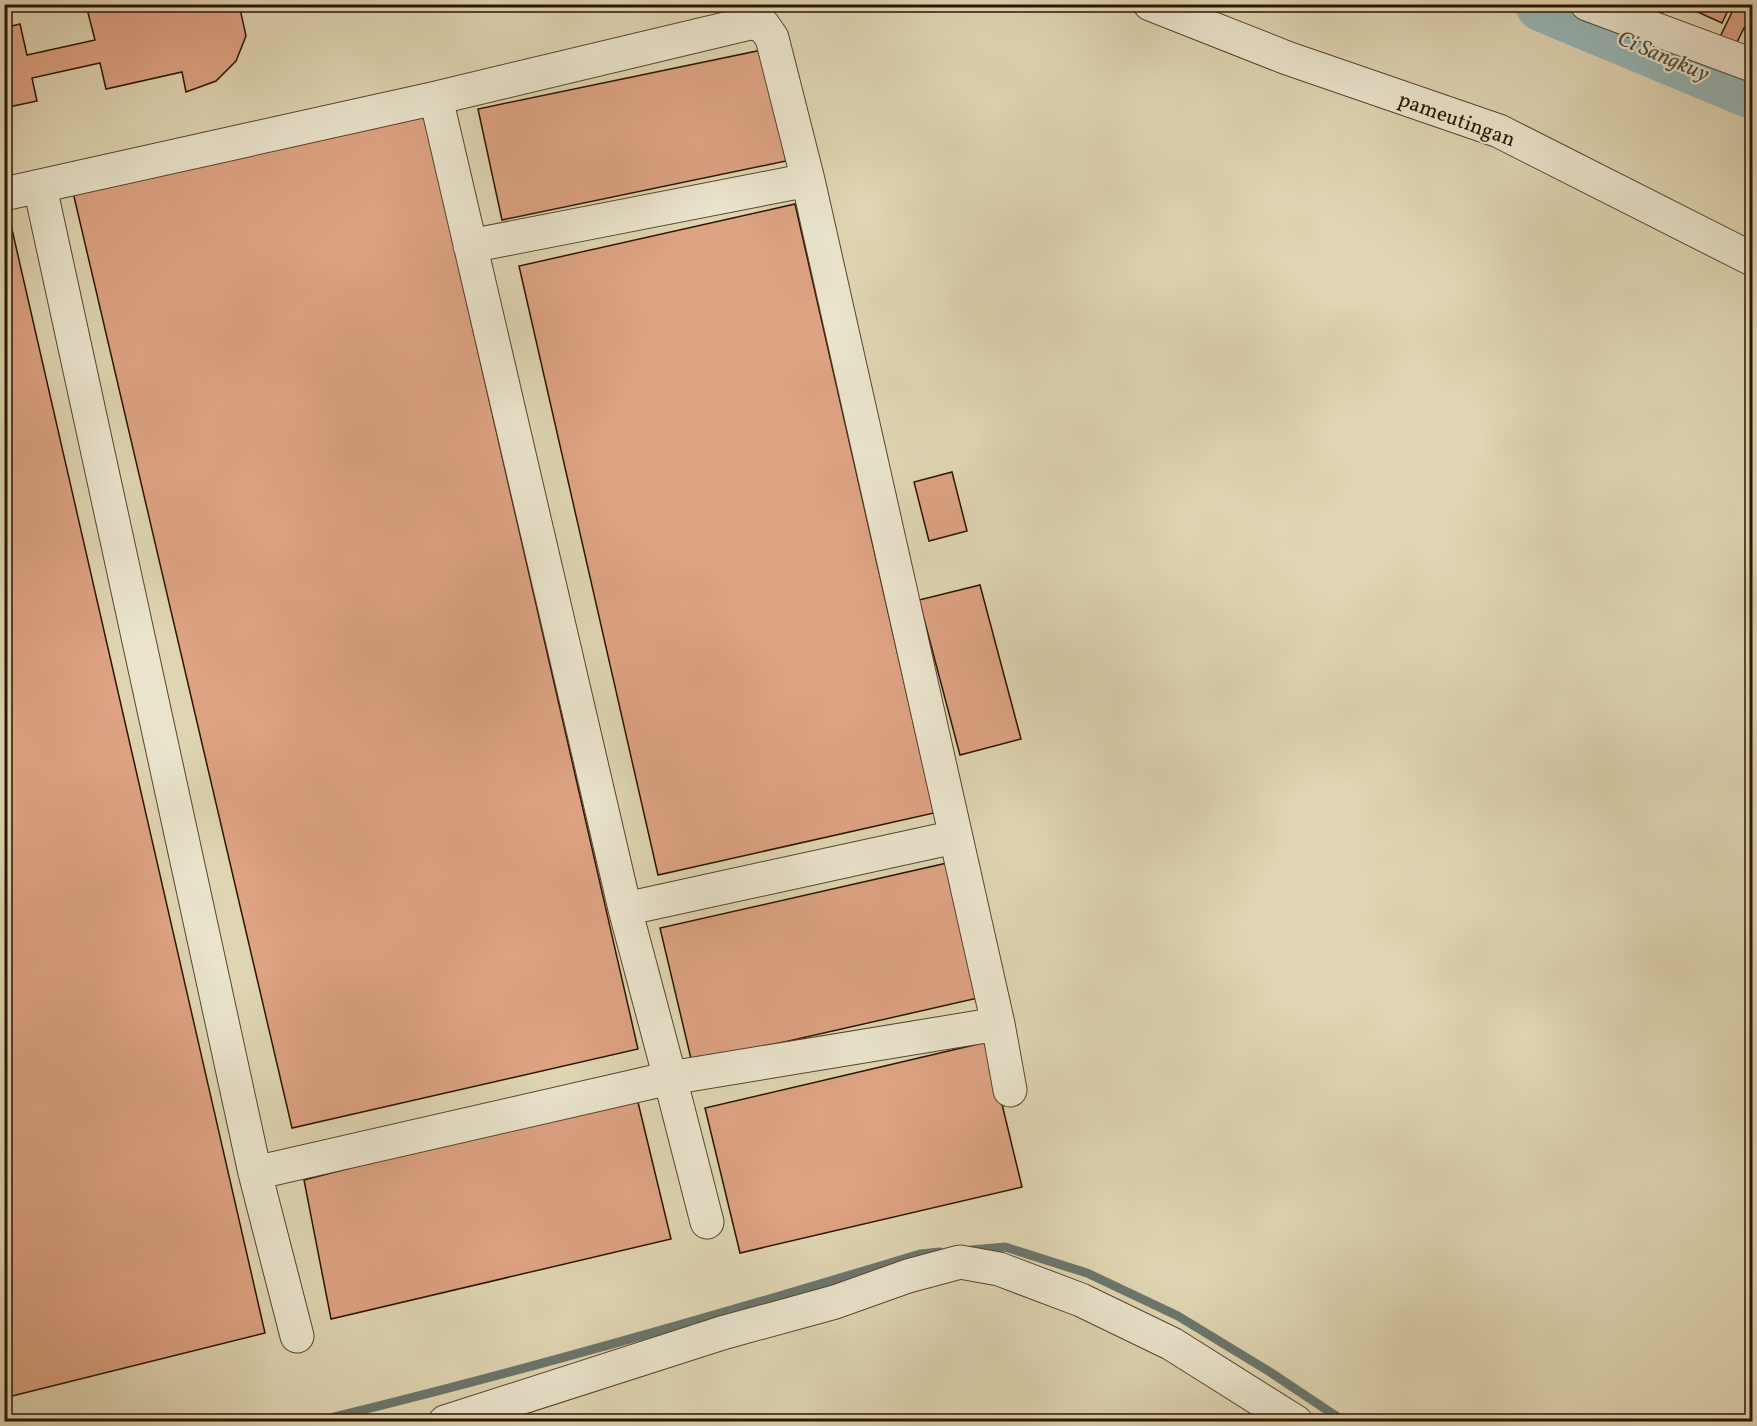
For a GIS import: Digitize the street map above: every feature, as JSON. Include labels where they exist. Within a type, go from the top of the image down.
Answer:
[{"type":"street","name":"pameutingan","points":[[1150,4],[1287,58],[1499,131],[1752,259]]},
{"type":"street","points":[[1587,4],[1752,65]]},
{"type":"street","points":[[4,194],[436,98],[750,23],[763,25],[772,38],[808,180],[998,1024],[1010,1090]]},
{"type":"street","points":[[436,98],[625,909],[707,1222]]},
{"type":"street","points":[[470,246],[808,180]]},
{"type":"street","points":[[40,187],[255,1173],[297,1336]]},
{"type":"street","points":[[625,909],[955,837]]},
{"type":"street","points":[[255,1173],[670,1078],[998,1024]]},
{"type":"street","points":[[445,1422],[722,1333],[835,1302],[908,1276],[960,1262],[999,1269],[1081,1300],[1172,1344],[1296,1422]]},
{"type":"building","points":[[108,4],[239,4],[246,36],[236,61],[216,81],[186,92],[182,72],[106,89],[100,63],[32,78],[37,101],[4,108],[4,28],[20,24],[27,55],[95,40],[87,9]]},
{"type":"building","points":[[1630,4],[1667,4],[1658,21]]},
{"type":"building","points":[[1680,4],[1726,4],[1730,6],[1722,23]]},
{"type":"building","points":[[1735,6],[1752,15],[1752,32],[1744,28],[1735,46],[1719,39]]},
{"type":"building","points":[[762,50],[786,161],[502,220],[478,109]]},
{"type":"building","points":[[422,107],[638,1049],[292,1128],[72,188]]},
{"type":"building","points":[[795,204],[934,813],[658,875],[519,266]]},
{"type":"building","points":[[8,212],[265,1333],[4,1398],[4,213]]},
{"type":"building","points":[[952,472],[967,531],[929,541],[914,482]]},
{"type":"building","points":[[980,585],[1021,739],[960,755],[919,600]]},
{"type":"building","points":[[947,863],[978,998],[692,1063],[660,928]]},
{"type":"building","points":[[987,1042],[1022,1187],[740,1253],[705,1108]]},
{"type":"building","points":[[636,1094],[671,1239],[331,1319],[304,1180]]},
{"type":"waterway","name":"Ci Sangkuy","points":[[1543,4],[1752,91]]},
{"type":"waterway","points":[[971,1250],[1005,1247],[1087,1273],[1178,1316],[1270,1372],[1345,1422]]},
{"type":"waterway","points":[[313,1422],[694,1321],[920,1254],[940,1252]]}]
